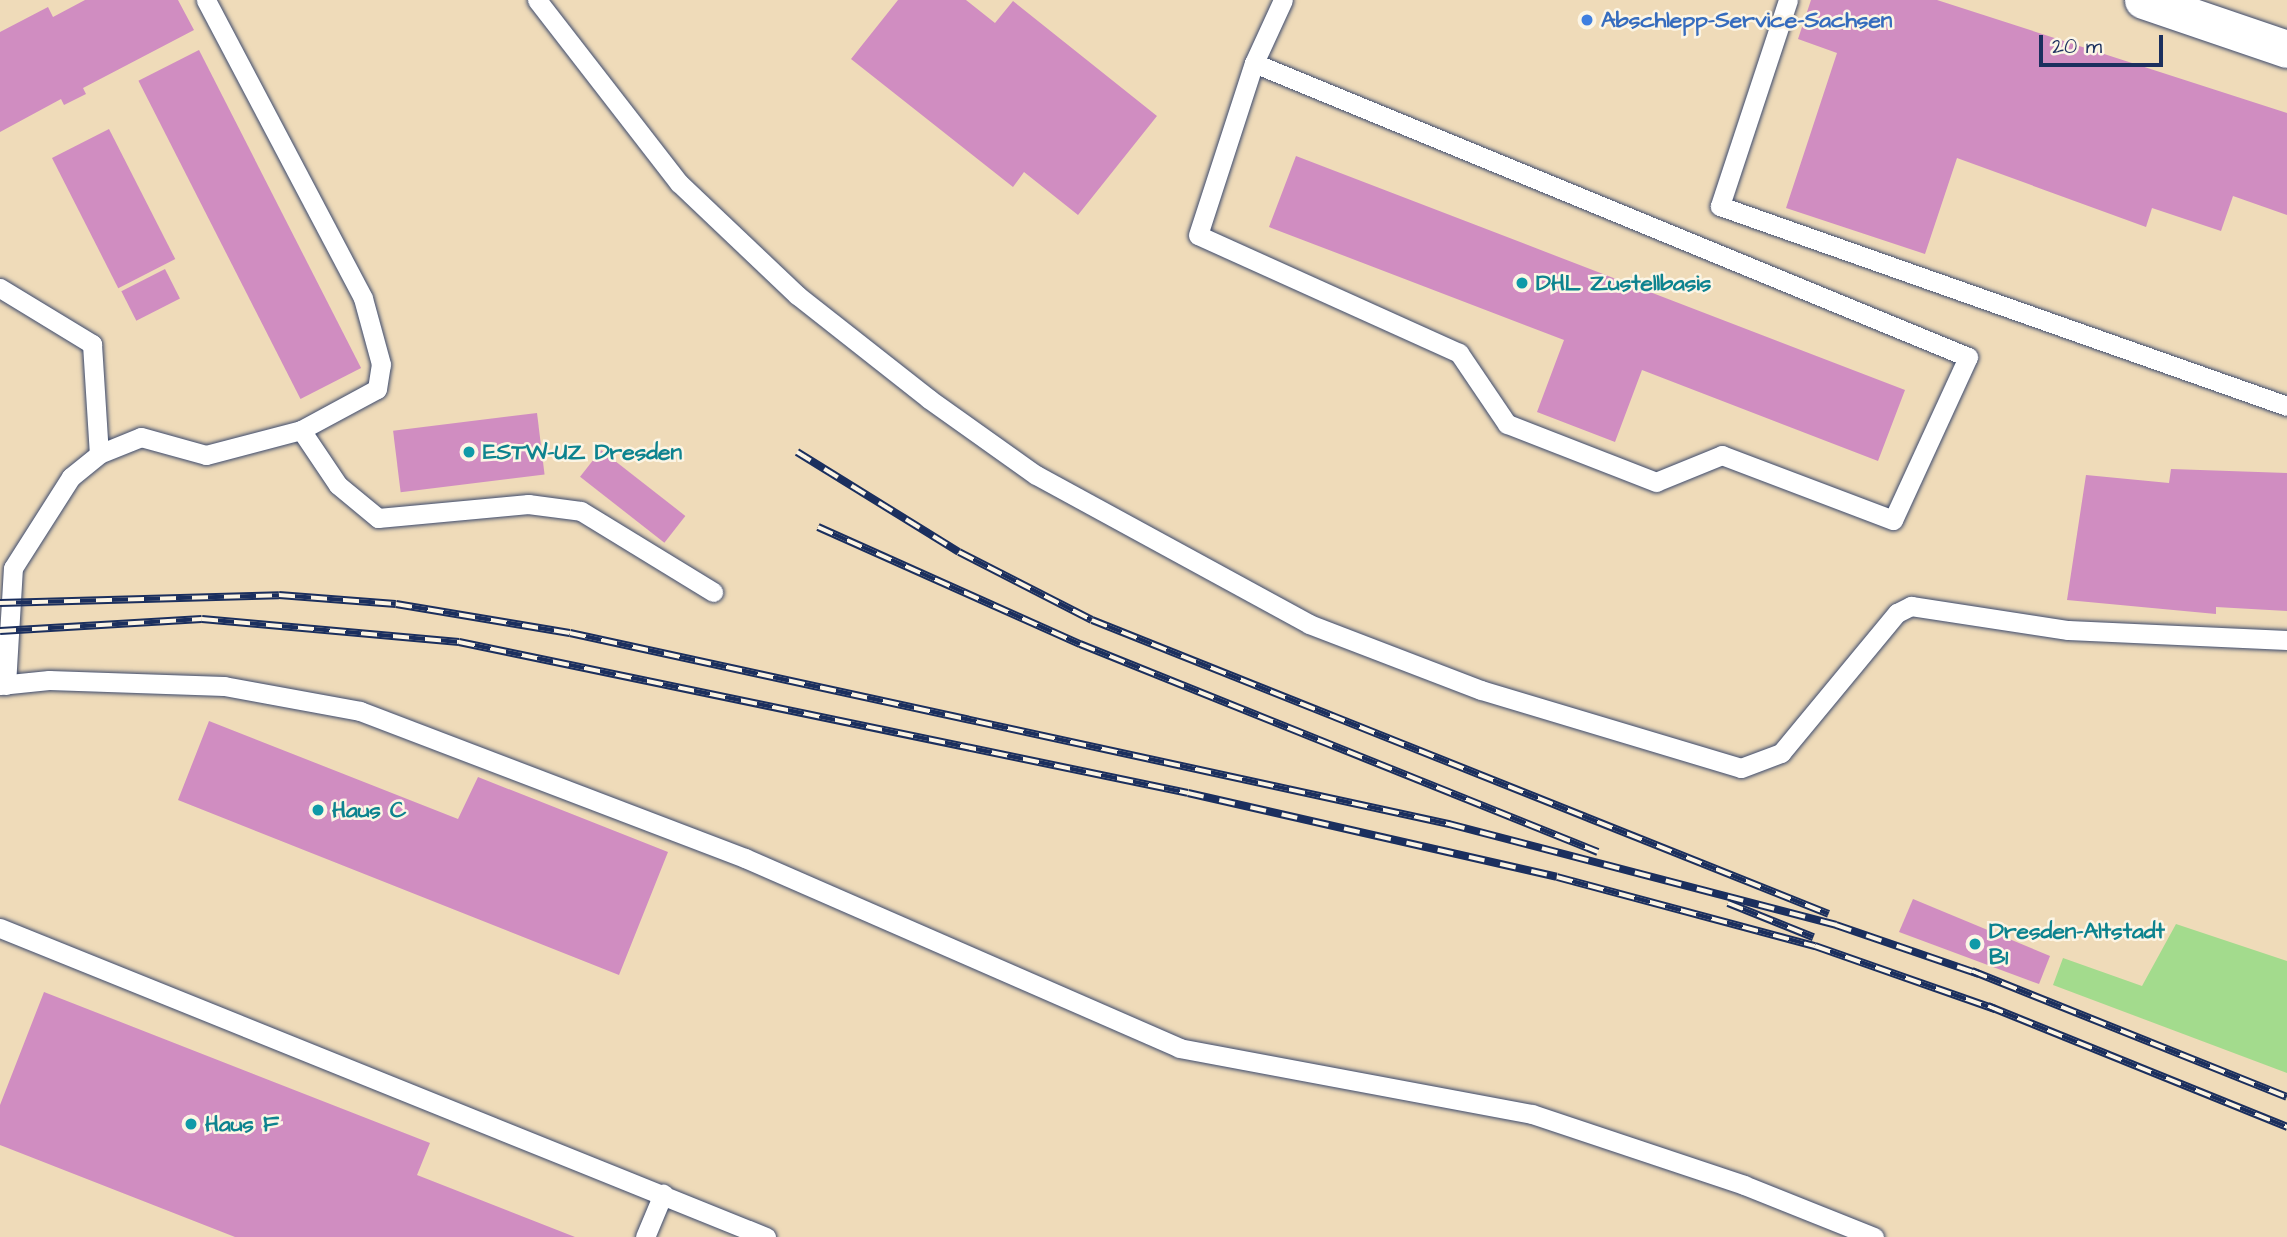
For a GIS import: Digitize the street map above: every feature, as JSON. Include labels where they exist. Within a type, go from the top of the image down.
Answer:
[{"type":"street","points":[[2143,0],[2287,49]]},
{"type":"lane","points":[[206,0],[376,331],[377,390],[301,430],[206,455],[141,437],[99,454],[71,477],[9,560],[3,685],[49,680],[224,686],[360,711],[745,858],[1179,1048],[1532,1114],[1744,1185],[1874,1237]]},
{"type":"lane","points":[[537,0],[679,183],[797,296],[929,399],[1036,475],[1309,624],[1481,690],[1741,768],[1781,752],[1897,613],[1911,606],[2068,630],[2287,640]]},
{"type":"lane","points":[[1254,63],[1968,357],[1893,520],[1722,454],[1656,482],[1507,424],[1459,353],[1198,235],[1254,63],[1283,0]]},
{"type":"lane","points":[[1788,0],[1720,206],[2287,407]]},
{"type":"lane","points":[[0,288],[92,344],[99,454]]},
{"type":"lane","points":[[301,430],[338,485],[377,518],[528,504],[581,511],[713,592]]},
{"type":"lane","points":[[0,928],[766,1237]]},
{"type":"lane","points":[[645,1237],[663,1194]]},
{"type":"green space","points":[[2176,924],[2287,961],[2287,1073],[2053,985],[2063,958],[2142,986]]},
{"type":"building","points":[[85,0],[178,0],[194,30],[83,88],[86,94],[64,105],[61,99],[0,132],[0,32],[48,7],[53,17]]},
{"type":"building","points":[[898,0],[966,0],[995,23],[1013,1],[1157,116],[1078,215],[1024,172],[1013,187],[851,59]]},
{"type":"building","points":[[1811,0],[1937,0],[2287,113],[2287,215],[2233,196],[2221,231],[2152,208],[2146,227],[1957,158],[1925,254],[1786,208],[1837,53],[1798,39]]},
{"type":"building","points":[[199,50],[361,368],[300,399],[138,81]]},
{"type":"building","points":[[109,129],[175,259],[118,288],[52,158]]},
{"type":"building","name":"DHL Zustellbasis","points":[[1296,156],[1905,390],[1878,461],[1642,370],[1615,442],[1537,412],[1564,340],[1269,227]]},
{"type":"building","points":[[165,269],[180,298],[136,321],[121,291]]},
{"type":"building","name":"ESTW-UZ Dresden","points":[[537,413],[545,475],[401,492],[393,431]]},
{"type":"building","points":[[601,450],[685,516],[664,543],[580,477]]},
{"type":"building","points":[[2171,469],[2287,473],[2287,611],[2216,607],[2216,614],[2067,600],[2086,475],[2169,483]]},
{"type":"building","points":[[209,721],[458,819],[478,777],[668,852],[619,975],[178,800]]},
{"type":"building","name":"Dresden-Altstadt B1","points":[[1913,899],[2050,956],[2039,984],[1899,932]]},
{"type":"building","name":"Haus F","points":[[44,992],[430,1143],[417,1175],[575,1237],[235,1237],[0,1145],[0,1105]]},
{"type":"railway","points":[[797,452],[959,552],[1092,620],[1829,914]]},
{"type":"railway","points":[[818,527],[1080,644],[1598,852]]},
{"type":"railway","points":[[0,603],[279,595],[396,604],[570,633],[1449,824],[1836,925],[1979,974]]},
{"type":"railway","points":[[0,631],[202,619],[459,642],[1188,793],[1557,877],[1815,946],[1995,1009]]},
{"type":"railway","points":[[1728,903],[1813,937]]},
{"type":"railway","points":[[1972,971],[2287,1097]]},
{"type":"railway","points":[[1988,1006],[2287,1127]]},
{"type":"place","name":"Abschlepp-Service-Sachsen","points":[[1587,20]]},
{"type":"place","name":"DHL Zustellbasis","points":[[1522,283]]},
{"type":"place","name":"ESTW-UZ Dresden","points":[[469,452]]},
{"type":"place","name":"Haus C","points":[[318,810]]},
{"type":"place","name":"Dresden-Altstadt B1","points":[[1975,944]]},
{"type":"place","name":"Haus F","points":[[191,1124]]}]
